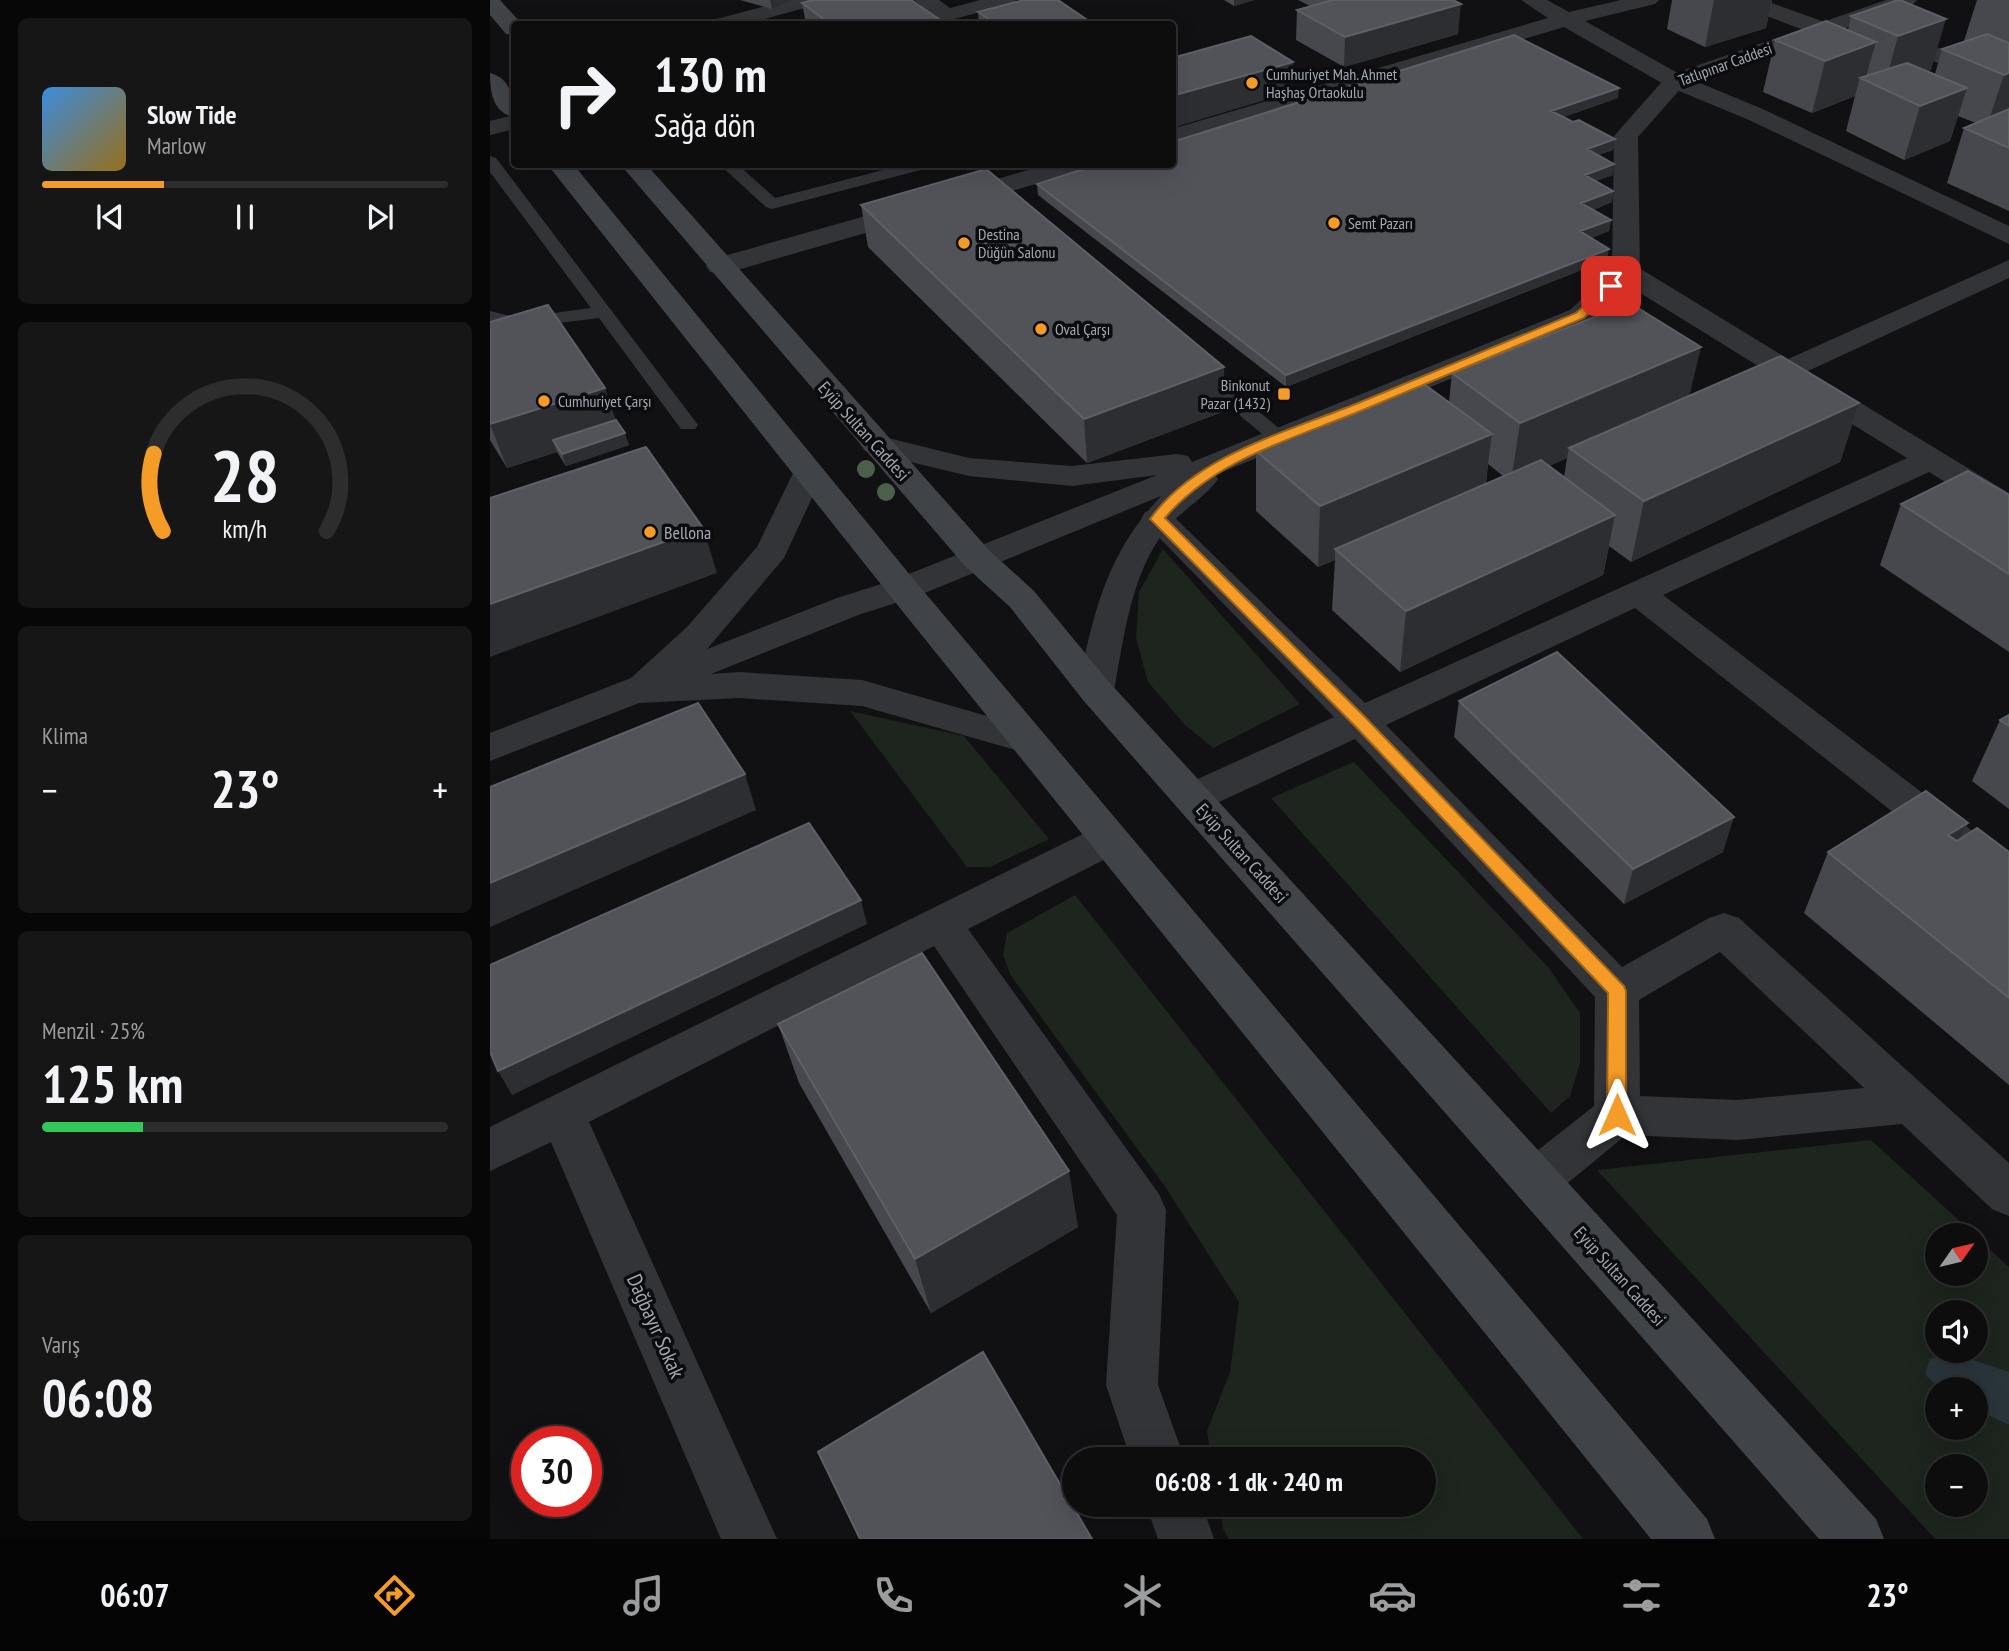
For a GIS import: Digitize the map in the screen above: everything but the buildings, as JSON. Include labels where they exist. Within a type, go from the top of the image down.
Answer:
[{"type":"main road","points":[[490,2],[511,26]]},
{"type":"main road","points":[[490,80],[511,106]]},
{"type":"main road","points":[[562,168],[903,589],[1687,1539]]},
{"type":"main road","name":"Eyüp Sultan Caddesi","points":[[635,168],[977,558],[1022,599],[1096,691],[1856,1539]]},
{"type":"street","points":[[736,21],[812,0]]},
{"type":"street","points":[[925,0],[941,20],[1005,0]]},
{"type":"street","points":[[1532,0],[1675,81],[1757,115],[2009,236]]},
{"type":"street","points":[[1176,136],[1568,19],[1648,0]]},
{"type":"street","points":[[1743,0],[1822,29]]},
{"type":"street","name":"Tatlıpınar Caddesi","points":[[1626,272],[1626,136],[1675,81],[1906,0]]},
{"type":"street","points":[[1853,19],[2009,86]]},
{"type":"street","points":[[490,128],[511,123]]},
{"type":"street","points":[[720,267],[1065,168]]},
{"type":"street","points":[[1787,370],[2009,268]]},
{"type":"street","points":[[490,748],[640,691],[849,606],[903,589],[1244,451],[1316,425],[1580,316],[1626,272],[2009,507]]},
{"type":"street","points":[[876,444],[969,467],[1072,475],[1156,466],[1244,451]]},
{"type":"street","points":[[1096,691],[1110,611],[1138,541],[1176,497],[1244,451]]},
{"type":"street","points":[[1192,798],[1931,459]]},
{"type":"street","points":[[640,691],[700,635],[772,551],[808,472]]},
{"type":"street","points":[[1157,519],[1360,721],[1617,991],[1617,1115]]},
{"type":"street","points":[[1638,593],[2009,881]]},
{"type":"street","points":[[640,691],[739,685],[862,693],[1029,741]]},
{"type":"street","points":[[490,1150],[1109,839]]},
{"type":"street","points":[[941,923],[1142,1210],[1132,1385],[1153,1447]]},
{"type":"street","points":[[1617,991],[1724,930],[2009,1194]]},
{"type":"street","points":[[1535,1181],[1617,1115],[1738,1120],[1911,1102]]},
{"type":"street","name":"Dağbayır Sokak","points":[[562,1113],[749,1539]]},
{"type":"street","points":[[1178,1517],[1186,1539]]},
{"type":"lane","points":[[490,161],[688,425]]},
{"type":"lane","points":[[732,168],[772,204],[911,168]]},
{"type":"lane","points":[[983,192],[1004,209]]},
{"type":"lane","points":[[490,316],[518,323],[603,312]]},
{"type":"lane","points":[[1184,359],[1279,438]]},
{"type":"shaded area","points":[[1163,549],[1300,704],[1213,748],[1185,725],[1148,682],[1136,638],[1139,592]]},
{"type":"shaded area","points":[[850,711],[964,736],[1049,839],[990,867],[967,867]]},
{"type":"shaded area","points":[[1354,762],[1548,967],[1580,1013],[1580,1063],[1570,1096],[1551,1113],[1271,798]]},
{"type":"shaded area","points":[[1075,895],[1583,1539],[1229,1539],[1223,1529],[1221,1517],[1436,1517],[1436,1447],[1209,1447],[1207,1431],[1230,1372],[1239,1302],[1166,1188],[1011,976],[1003,955],[1007,933]]},
{"type":"shaded area","points":[[1871,1140],[1962,1223],[1925,1223],[1925,1286],[1988,1286],[1988,1248],[2009,1267],[2009,1539],[1935,1539],[1597,1170]]},
{"type":"shaded area","points":[[1929,1363],[1982,1363],[2009,1372],[2009,1425],[1988,1415],[1988,1377],[1928,1377],[1925,1374]]},
{"type":"place","name":"Cumhuriyet Mah. Ahmet Haşhaş Ortaokulu","points":[[1252,83]]},
{"type":"place","name":"Semt Pazarı","points":[[1334,223]]},
{"type":"place","name":"Destina Düğün Salonu","points":[[964,243]]},
{"type":"place","name":"Oval Çarşı","points":[[1041,329]]},
{"type":"place","name":"Binkonut Pazar (1432)","points":[[1284,394]]},
{"type":"place","name":"Cumhuriyet Çarşı","points":[[544,401]]},
{"type":"place","name":"Bellona","points":[[650,532]]},
{"type":"route","points":[[1611,286],[1580,316],[1316,425],[1244,451],[1176,497],[1157,519],[1360,721],[1617,991],[1617,1115]]}]
